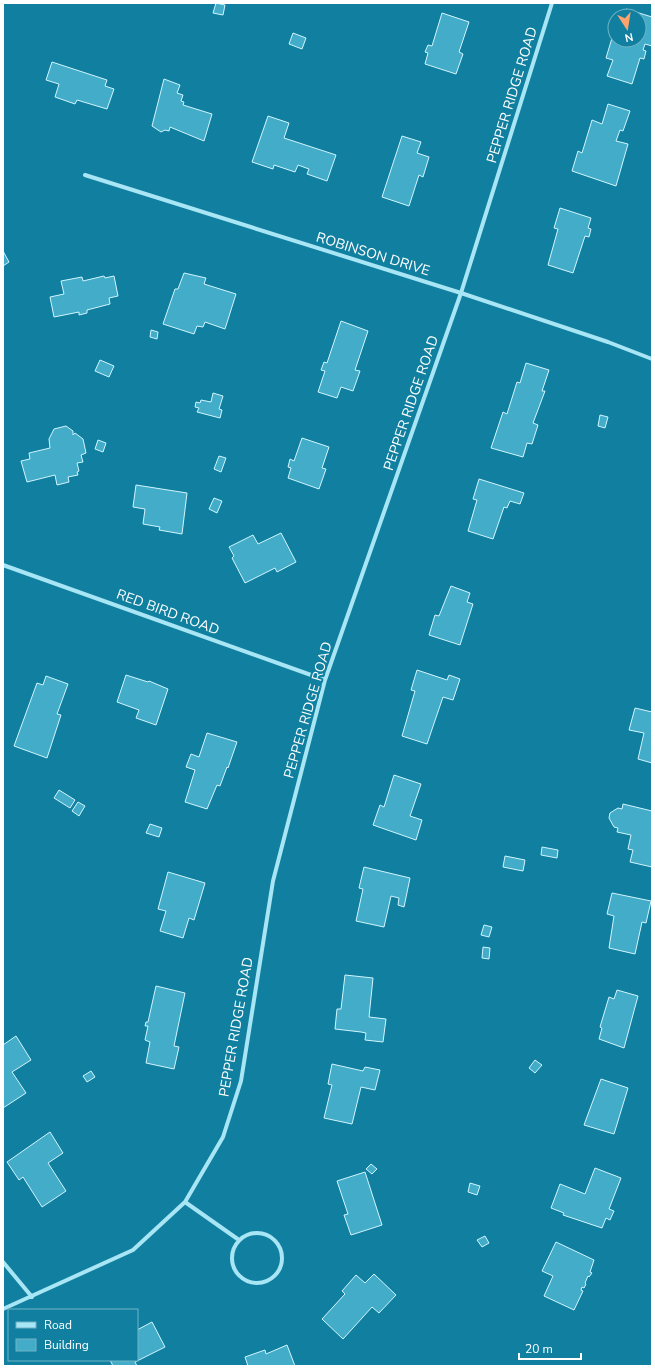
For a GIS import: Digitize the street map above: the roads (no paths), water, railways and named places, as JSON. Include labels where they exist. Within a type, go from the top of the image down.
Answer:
[{"type":"street","name":"PEPPER RIDGE ROAD","points":[[3,1309],[133,1250],[185,1202],[223,1137],[241,1081],[273,881],[325,680],[461,293],[552,3]]},
{"type":"street","name":"ROBINSON DRIVE","points":[[85,175],[461,293],[608,342],[652,359]]},
{"type":"street","name":"RED BIRD ROAD","points":[[3,565],[325,680]]},
{"type":"street","points":[[185,1202],[239,1240]]},
{"type":"street","points":[[254,1232],[271,1236],[281,1250],[282,1258],[280,1267],[276,1274],[262,1282],[246,1280],[239,1276],[232,1262],[234,1246],[239,1240],[254,1232]]},
{"type":"street","points":[[3,1262],[32,1297]]}]
